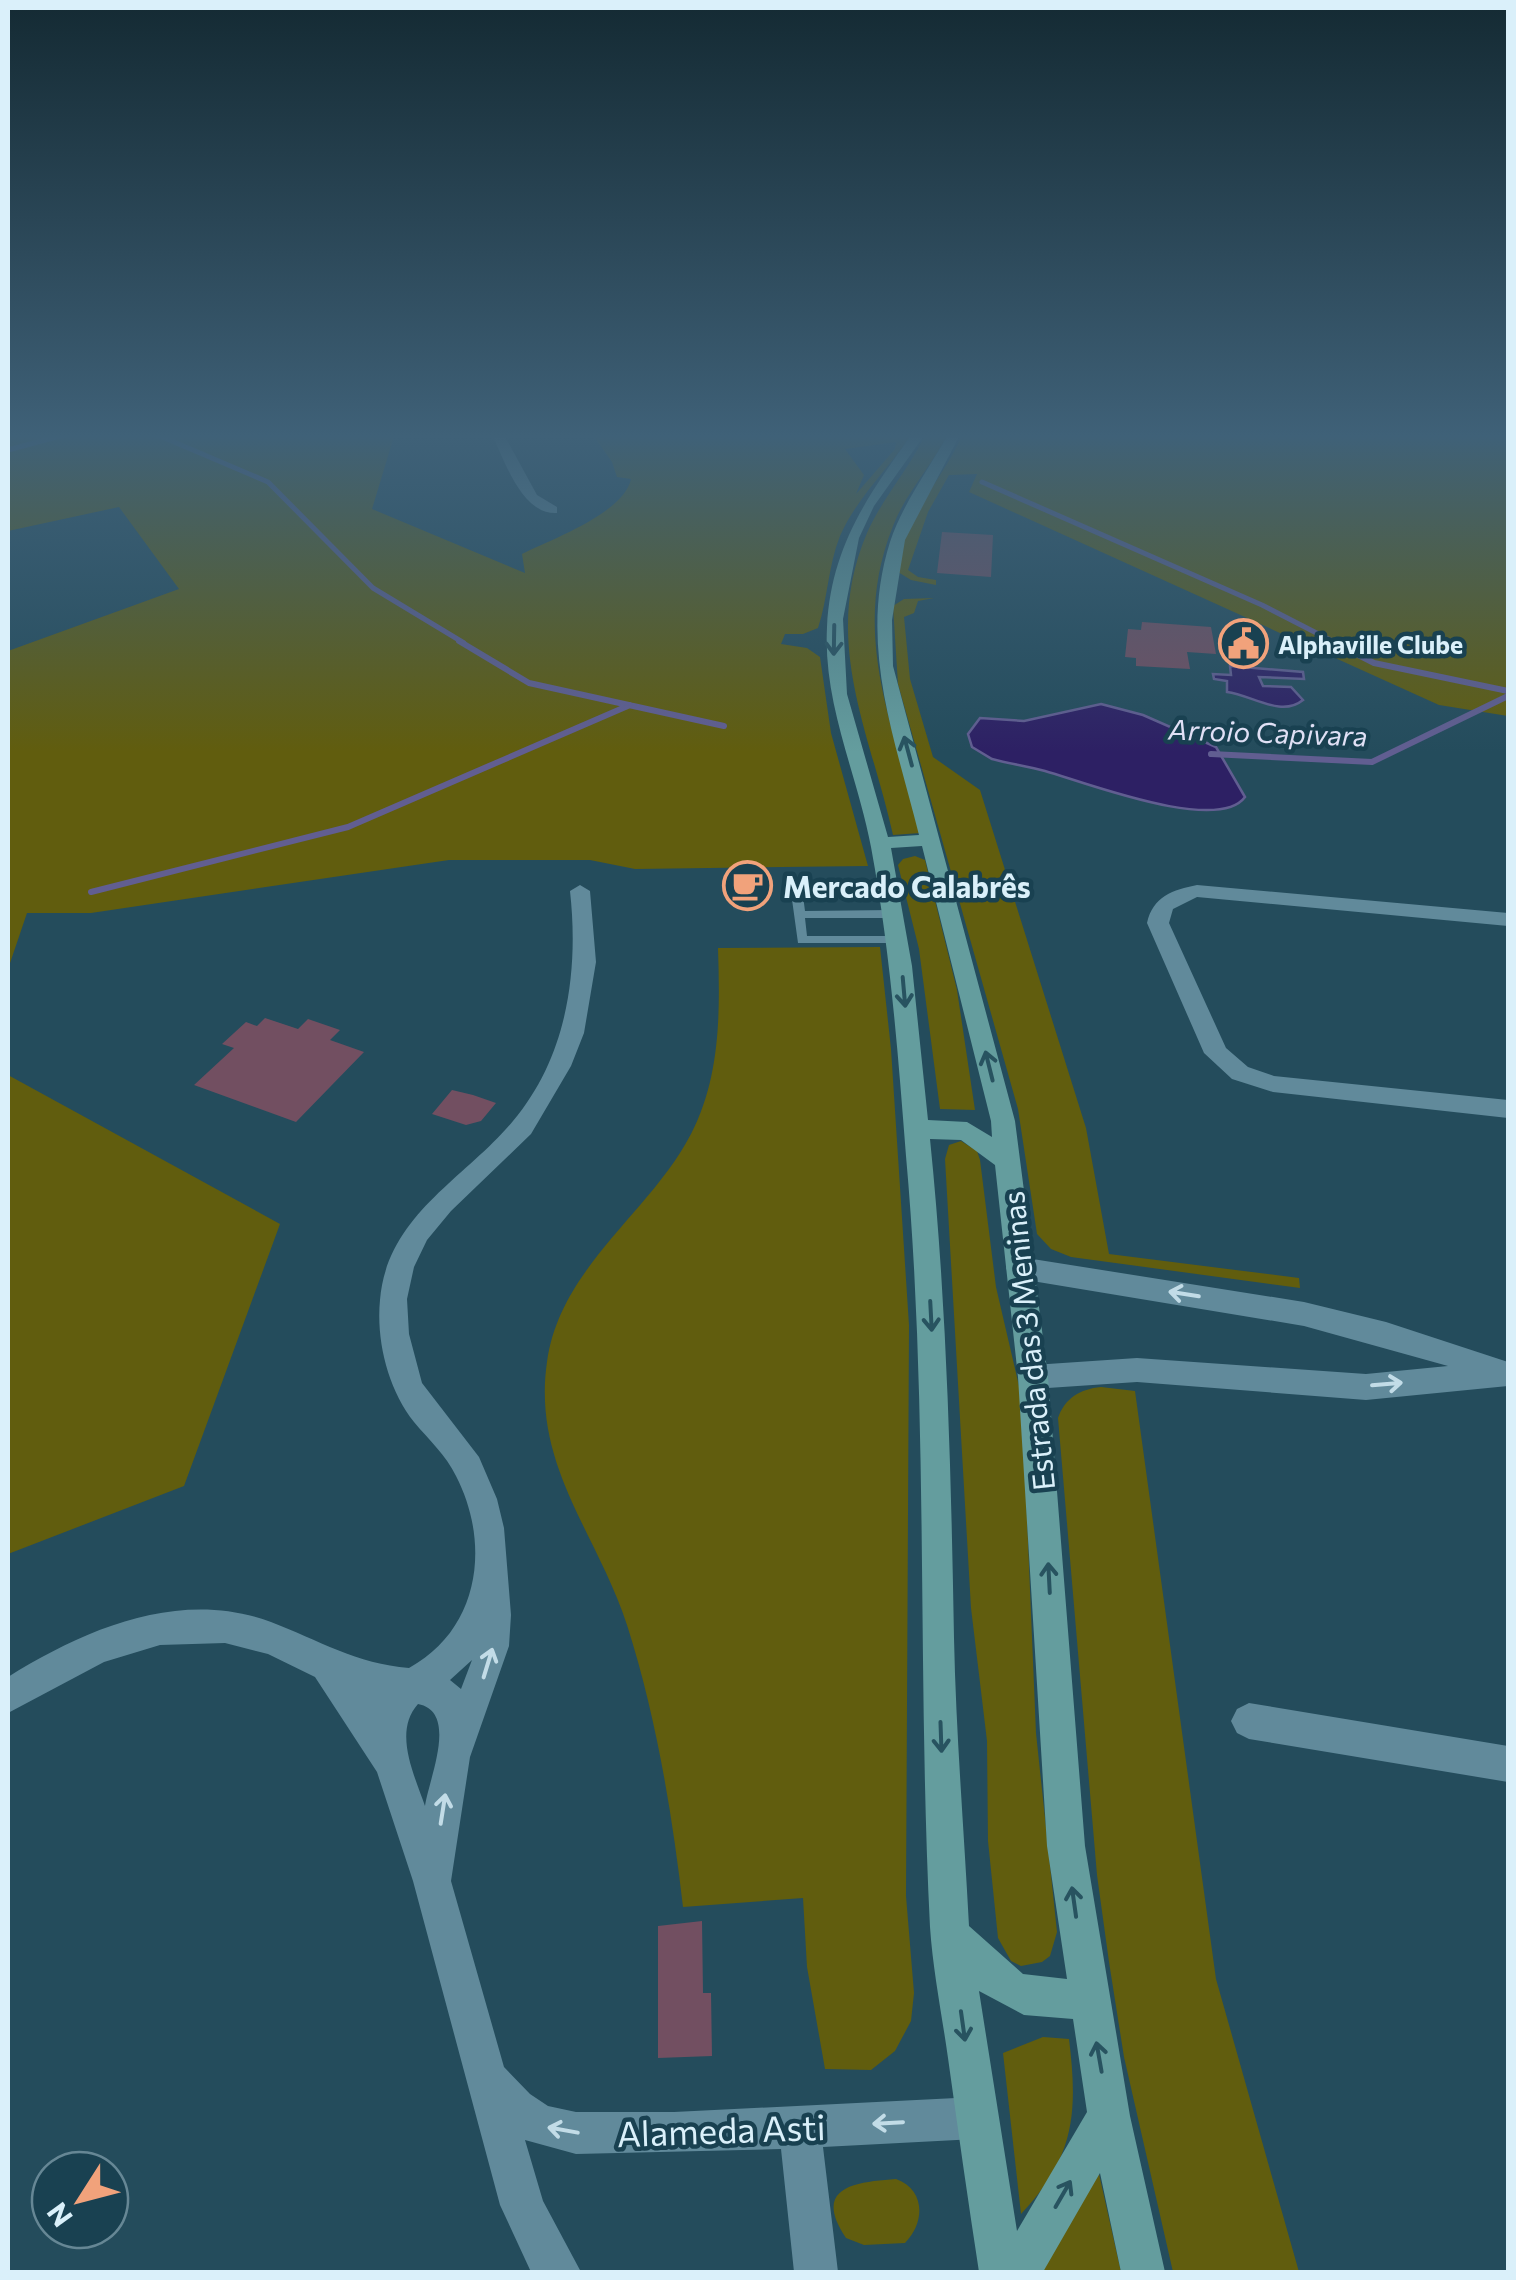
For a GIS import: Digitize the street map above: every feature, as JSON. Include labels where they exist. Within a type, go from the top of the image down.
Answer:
[{"type":"main road","points":[[852,539],[834,619],[838,694],[880,843],[896,940],[916,1130],[928,1250],[934,1384],[939,1538],[937,1640],[950,1934],[1001,2272]]},
{"type":"main road","name":"Estrada das 3 Meninas","points":[[899,539],[884,620],[890,696],[1003,1121],[1033,1377],[1066,1846],[1109,2116],[1143,2272]]},
{"type":"main road","points":[[880,843],[930,840]]},
{"type":"main road","points":[[916,1130],[967,1131],[1008,1162]]},
{"type":"main road","points":[[950,1934],[995,1982],[1023,1996],[1047,2002],[1088,1998]]},
{"type":"main road","points":[[1018,2272],[1109,2116]]},
{"type":"street","points":[[1508,919],[1196,891],[1170,899],[1158,923],[1216,1054],[1240,1074],[1272,1084],[1508,1109]]},
{"type":"street","points":[[432,1881],[458,1737],[485,1672],[497,1627],[487,1522],[478,1490],[452,1442],[416,1401],[395,1341],[394,1307],[400,1267],[419,1233],[441,1203],[500,1151],[540,1108],[555,1081],[568,1048],[580,989],[587,926],[580,892]]},
{"type":"street","points":[[1020,1268],[1304,1314],[1386,1334],[1506,1374]]},
{"type":"street","points":[[1033,1377],[1137,1370],[1366,1386],[1506,1374]]},
{"type":"street","points":[[392,1764],[388,1741],[391,1708],[409,1687],[452,1657],[470,1636],[491,1584]]},
{"type":"street","points":[[8,1696],[94,1648],[145,1632],[224,1624],[294,1647],[328,1667],[371,1681],[409,1687],[427,1684],[438,1690],[456,1714],[458,1737]]},
{"type":"street","points":[[328,1667],[392,1764]]},
{"type":"street","points":[[1249,1722],[1508,1764]]},
{"type":"street","name":"Alameda Asti","points":[[392,1764],[432,1881],[522,2205],[542,2250],[559,2272]]},
{"type":"street","name":"Alameda Asti","points":[[485,2077],[515,2110],[540,2126],[576,2132],[976,2118]]},
{"type":"street","points":[[800,2126],[816,2272]]},
{"type":"lane","points":[[887,884],[796,886],[802,940],[896,940]]},
{"type":"lane","points":[[799,915],[892,914]]},
{"type":"shaded area","points":[[143,539],[445,539],[525,573],[522,554],[553,539],[839,539],[818,628],[803,634],[785,634],[781,644],[807,648],[820,657],[831,733],[868,866],[635,869],[590,860],[449,860],[91,913],[27,913],[8,969],[8,651],[179,589]]},
{"type":"shaded area","points":[[865,539],[889,539],[875,605],[876,643],[889,718],[920,833],[893,835],[863,722],[849,649],[848,611]]},
{"type":"shaded area","points":[[904,539],[919,539],[908,570],[918,577],[936,580],[936,585],[911,580],[898,572]]},
{"type":"shaded area","points":[[1074,539],[1508,539],[1508,716],[1439,705]]},
{"type":"shaded area","points":[[934,598],[918,601],[914,613],[904,617],[910,679],[933,757],[980,790],[1086,1128],[1109,1254],[1299,1278],[1300,1288],[1071,1257],[1051,1249],[1037,1234],[1018,1109],[898,684],[893,606],[904,599]]},
{"type":"shaded area","points":[[1230,666],[1303,672],[1304,679],[1259,677],[1263,686],[1291,687],[1303,700],[1285,707],[1227,692],[1227,681],[1214,679],[1213,674],[1231,675]]},
{"type":"shaded area","points":[[1101,704],[1143,715],[1216,747],[1245,797],[1230,807],[1208,810],[1150,802],[992,759],[972,747],[968,734],[980,718],[1024,721]]},
{"type":"shaded area","points":[[915,856],[925,860],[957,990],[975,1110],[940,1109],[919,949],[898,865]]},
{"type":"shaded area","points":[[880,947],[891,1049],[909,1325],[906,1896],[914,1993],[911,2021],[895,2051],[871,2070],[825,2069],[807,1967],[803,1898],[683,1907],[662,1764],[637,1659],[614,1592],[558,1466],[545,1399],[547,1362],[555,1328],[569,1297],[608,1242],[674,1163],[701,1112],[716,1043],[718,948]]},
{"type":"shaded area","points":[[8,1075],[280,1224],[184,1486],[8,1554]]},
{"type":"shaded area","points":[[961,1141],[977,1151],[980,1160],[996,1287],[1022,1399],[1036,1733],[1057,1932],[1050,1956],[1042,1962],[1021,1966],[1011,1961],[998,1938],[988,1841],[987,1741],[971,1608],[945,1159],[949,1145]]},
{"type":"shaded area","points":[[1101,1387],[1135,1391],[1216,1979],[1299,2272],[1173,2272],[1124,2057],[1097,1875],[1058,1418],[1074,1396]]},
{"type":"shaded area","points":[[1043,2037],[1069,2039],[1072,2111],[1069,2132],[1053,2173],[1021,2214],[1003,2053]]},
{"type":"shaded area","points":[[1099,2174],[1121,2272],[1030,2272],[1028,2266]]},
{"type":"shaded area","points":[[896,2179],[906,2184],[917,2199],[919,2217],[912,2235],[905,2243],[864,2245],[846,2238],[836,2221],[836,2197],[854,2185]]},
{"type":"building","points":[[941,539],[993,539],[991,577],[937,573]]},
{"type":"building","points":[[1142,622],[1211,627],[1216,654],[1187,652],[1190,669],[1136,666],[1136,658],[1125,657],[1128,629],[1141,630]]},
{"type":"building","points":[[265,1018],[298,1029],[308,1019],[340,1030],[330,1040],[364,1052],[296,1122],[194,1085],[234,1048],[222,1044],[246,1022],[257,1026]]},
{"type":"building","points":[[452,1090],[496,1103],[481,1121],[466,1125],[432,1114]]},
{"type":"building","points":[[702,1921],[703,1993],[711,1993],[712,2056],[658,2058],[658,1926]]},
{"type":"waterway","name":"Arroio Capivara","points":[[325,539],[373,588],[464,643]]},
{"type":"waterway","points":[[1113,539],[1262,605],[1336,643]]},
{"type":"waterway","name":"Arroio Capivara","points":[[459,641],[529,683],[630,705]]},
{"type":"waterway","points":[[1331,641],[1374,663],[1508,691]]},
{"type":"waterway","name":"Arroio Capivara","points":[[1211,754],[1372,762],[1508,696]]},
{"type":"waterway","points":[[91,892],[348,827],[630,705]]},
{"type":"waterway","name":"Arroio Capivara","points":[[630,705],[724,726]]},
{"type":"place","name":"Alphaville Clube","points":[[1243,644]]},
{"type":"place","name":"Mercado Calabrês","points":[[748,885]]}]
